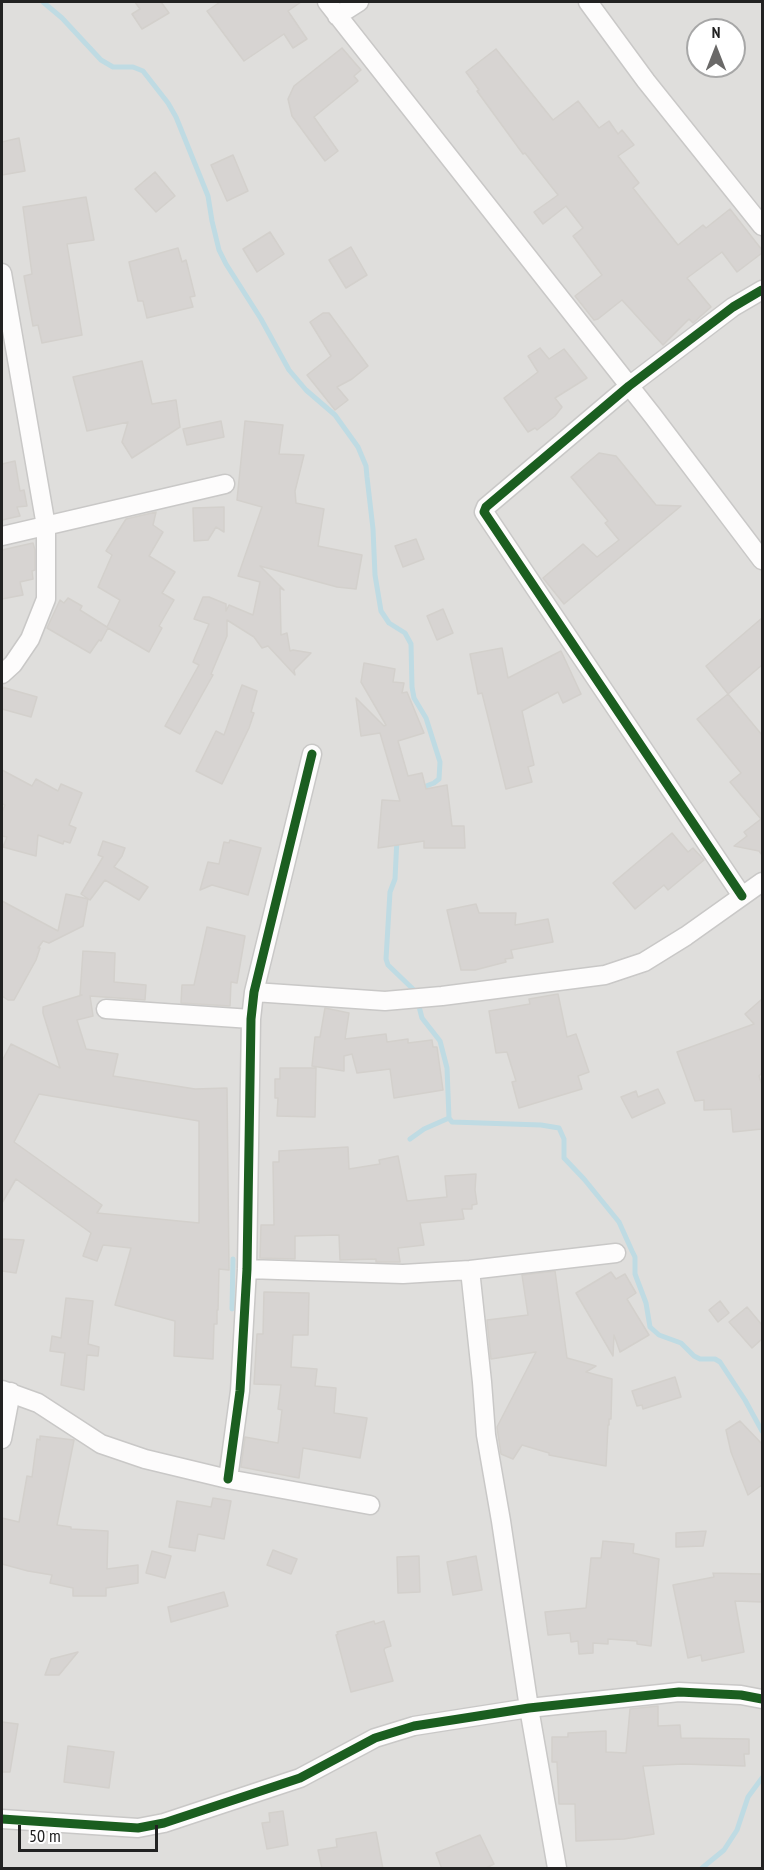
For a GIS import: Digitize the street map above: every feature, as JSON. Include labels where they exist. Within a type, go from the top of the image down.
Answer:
[{"type":"street","points":[[359,2],[332,9],[629,386],[762,560]]},
{"type":"street","points":[[588,2],[646,81],[762,225]]},
{"type":"street","points":[[2,273],[10,364],[46,526],[46,600],[30,639],[13,664],[2,674]]},
{"type":"street","points":[[742,896],[485,515],[486,507],[629,386],[733,307],[762,290]]},
{"type":"street","points":[[2,536],[225,484]]},
{"type":"street","points":[[228,1479],[240,1391],[247,1269],[251,1018],[254,992],[312,754]]},
{"type":"street","points":[[254,992],[385,1001],[605,975],[644,962],[686,936],[762,882]]},
{"type":"street","points":[[106,1009],[251,1018]]},
{"type":"street","points":[[247,1269],[403,1274],[470,1270],[616,1253]]},
{"type":"street","points":[[470,1270],[486,1435],[557,1869]]},
{"type":"street","points":[[2,1438],[6,1391],[38,1403],[101,1444],[145,1459],[228,1479],[370,1505]]},
{"type":"street","points":[[2,1819],[138,1828],[164,1823],[300,1779],[375,1738],[414,1726],[529,1708],[679,1692],[741,1695],[762,1699]]},
{"type":"shaded area","points":[[2,2],[762,2],[762,1868],[2,1868]]},
{"type":"building","points":[[135,2],[161,2],[169,13],[142,29],[132,14],[140,9]]},
{"type":"building","points":[[220,2],[301,2],[288,11],[307,39],[293,48],[284,34],[244,61],[207,11]]},
{"type":"building","points":[[342,48],[361,70],[354,76],[358,81],[314,117],[338,151],[325,161],[292,116],[288,99],[294,86]]},
{"type":"building","points":[[496,49],[553,120],[578,101],[599,128],[609,121],[618,134],[622,130],[634,145],[618,156],[639,183],[633,188],[678,245],[703,225],[706,228],[730,209],[762,250],[762,253],[737,272],[722,252],[687,278],[711,307],[693,323],[689,319],[663,345],[622,300],[594,320],[575,296],[602,275],[573,236],[583,228],[566,206],[543,224],[534,212],[558,195],[525,153],[523,154],[477,91],[479,90],[466,72]]},
{"type":"building","points":[[19,138],[25,171],[2,175],[2,142]]},
{"type":"building","points":[[233,155],[248,191],[227,201],[211,165]]},
{"type":"building","points":[[155,172],[175,196],[156,212],[135,189]]},
{"type":"building","points":[[86,197],[94,240],[67,244],[82,335],[42,343],[38,325],[33,326],[24,276],[32,274],[23,207]]},
{"type":"building","points":[[270,232],[284,254],[257,272],[243,249]]},
{"type":"building","points":[[351,247],[367,275],[346,288],[329,260]]},
{"type":"building","points":[[178,248],[182,262],[186,260],[195,296],[190,297],[193,307],[147,318],[143,301],[138,301],[129,262]]},
{"type":"building","points":[[323,313],[329,313],[368,366],[337,387],[348,400],[335,410],[307,375],[331,356],[310,322]]},
{"type":"building","points":[[540,348],[549,359],[564,349],[587,378],[555,398],[562,407],[555,416],[537,430],[535,428],[528,432],[504,398],[538,372],[528,356]]},
{"type":"building","points":[[142,361],[152,404],[176,400],[180,427],[132,458],[122,442],[128,422],[87,431],[73,377]]},
{"type":"building","points":[[221,421],[224,437],[187,445],[183,429]]},
{"type":"building","points":[[245,421],[283,425],[279,454],[304,455],[295,491],[296,503],[324,509],[318,546],[362,555],[356,589],[337,587],[260,566],[284,590],[280,588],[281,635],[287,633],[290,651],[311,653],[294,670],[295,675],[268,646],[262,648],[254,637],[227,620],[227,636],[211,674],[213,675],[180,734],[165,726],[199,665],[193,662],[209,624],[194,619],[203,597],[226,604],[226,611],[229,605],[253,615],[260,582],[238,576],[262,507],[237,500]]},
{"type":"building","points":[[599,453],[616,456],[656,505],[681,506],[564,604],[543,578],[583,544],[597,557],[619,540],[605,523],[608,521],[571,477]]},
{"type":"building","points":[[15,461],[20,491],[24,490],[27,506],[17,507],[20,516],[2,520],[2,464]]},
{"type":"building","points":[[224,507],[224,532],[216,527],[208,540],[194,541],[193,508]]},
{"type":"building","points":[[156,512],[153,525],[163,532],[149,556],[175,572],[162,593],[174,600],[159,626],[162,628],[149,652],[108,628],[101,641],[99,640],[90,653],[47,628],[60,600],[64,603],[68,598],[82,606],[80,610],[107,627],[120,600],[98,587],[112,555],[106,551],[126,519]]},
{"type":"building","points":[[416,539],[424,559],[403,567],[395,546]]},
{"type":"building","points":[[33,543],[35,570],[32,571],[33,579],[20,582],[23,595],[2,599],[2,550]]},
{"type":"building","points":[[443,609],[453,633],[437,640],[427,616]]},
{"type":"building","points":[[762,618],[762,665],[728,694],[706,666]]},
{"type":"building","points":[[502,648],[508,678],[561,651],[581,694],[563,703],[558,692],[522,711],[534,765],[528,767],[532,782],[506,789],[482,693],[478,694],[470,654]]},
{"type":"building","points":[[364,663],[395,669],[393,682],[404,683],[402,693],[407,692],[424,733],[398,741],[408,776],[422,773],[426,789],[447,785],[452,826],[464,826],[465,848],[424,848],[424,841],[378,848],[382,800],[400,801],[380,733],[361,736],[356,698],[384,726],[386,725],[361,682]]},
{"type":"building","points":[[242,685],[257,691],[251,712],[254,713],[222,784],[196,771],[216,731],[224,735]]},
{"type":"building","points":[[2,687],[37,697],[31,717],[2,709]]},
{"type":"building","points":[[728,694],[762,735],[762,855],[759,851],[734,846],[747,836],[744,832],[761,819],[730,782],[741,773],[697,719]]},
{"type":"building","points":[[2,770],[32,786],[36,779],[58,791],[61,784],[82,793],[69,825],[76,828],[70,843],[64,841],[63,844],[38,835],[36,856],[3,847],[7,837],[2,836],[2,812],[5,805],[2,804]]},
{"type":"building","points":[[672,833],[688,852],[693,848],[704,860],[668,890],[664,885],[635,909],[613,883]]},
{"type":"building","points":[[230,840],[261,848],[248,895],[212,885],[200,890],[208,862],[219,864],[224,842],[229,843]]},
{"type":"building","points":[[103,841],[125,848],[114,867],[148,887],[139,900],[105,880],[90,900],[81,894],[103,857],[98,855]]},
{"type":"building","points":[[66,894],[88,899],[83,926],[49,943],[43,941],[38,948],[40,948],[36,960],[14,1000],[8,1000],[2,996],[2,901],[58,931]]},
{"type":"building","points":[[476,904],[479,913],[516,913],[515,925],[548,919],[553,942],[511,950],[513,958],[505,959],[506,962],[475,970],[461,970],[447,910]]},
{"type":"building","points":[[207,927],[245,936],[237,983],[231,982],[230,1006],[181,1003],[182,985],[194,985]]},
{"type":"building","points":[[83,951],[115,953],[114,982],[146,985],[145,1000],[90,996],[93,1016],[77,1020],[86,1049],[118,1054],[113,1076],[195,1089],[227,1088],[229,1270],[219,1269],[213,1359],[174,1356],[175,1321],[115,1305],[131,1248],[103,1245],[97,1261],[83,1256],[91,1233],[16,1179],[2,1203],[2,1061],[11,1044],[60,1068],[43,1007],[82,995],[80,995]],"holes":[[[39,1094],[199,1121],[199,1223],[97,1213],[102,1205],[14,1142]]]},
{"type":"building","points":[[558,994],[567,1037],[576,1034],[589,1072],[578,1076],[582,1089],[519,1108],[512,1082],[516,1081],[507,1052],[496,1053],[489,1011],[530,1004],[529,999]]},
{"type":"building","points":[[762,999],[762,1073],[759,1076],[762,1085],[762,1129],[733,1132],[731,1109],[704,1110],[704,1100],[695,1101],[677,1052],[754,1024],[745,1014]]},
{"type":"building","points":[[325,1008],[349,1013],[345,1039],[386,1034],[387,1042],[408,1039],[408,1043],[432,1040],[433,1047],[437,1047],[443,1090],[394,1098],[390,1069],[357,1073],[352,1054],[344,1056],[344,1071],[312,1066],[315,1037],[320,1037]]},
{"type":"building","points":[[280,1068],[316,1068],[315,1117],[277,1116],[278,1098],[275,1098],[275,1079],[280,1079]]},
{"type":"building","points":[[658,1089],[665,1103],[632,1118],[621,1097],[636,1091],[638,1097]]},
{"type":"building","points":[[348,1147],[349,1169],[380,1164],[379,1160],[398,1156],[407,1201],[447,1197],[445,1176],[476,1174],[477,1204],[472,1205],[472,1209],[462,1209],[464,1219],[420,1223],[424,1245],[398,1248],[400,1262],[376,1262],[376,1259],[340,1260],[339,1235],[295,1236],[295,1259],[260,1258],[261,1225],[274,1225],[273,1162],[279,1162],[279,1151]]},
{"type":"building","points":[[2,1239],[24,1240],[16,1273],[2,1271]]},
{"type":"building","points":[[555,1271],[567,1358],[596,1366],[586,1372],[612,1379],[606,1466],[549,1455],[549,1453],[522,1445],[513,1459],[501,1454],[497,1427],[536,1352],[491,1359],[487,1320],[528,1315],[522,1275]]},
{"type":"building","points":[[611,1272],[616,1279],[625,1274],[636,1293],[627,1299],[649,1335],[620,1352],[614,1335],[613,1356],[576,1293]]},
{"type":"building","points":[[264,1292],[309,1293],[308,1335],[293,1335],[291,1367],[317,1369],[315,1386],[336,1388],[334,1413],[367,1418],[360,1458],[303,1448],[299,1478],[241,1467],[245,1437],[278,1443],[282,1410],[278,1409],[281,1385],[254,1384],[257,1334],[263,1334]]},
{"type":"building","points":[[66,1298],[93,1301],[88,1344],[99,1347],[98,1356],[87,1355],[84,1390],[61,1385],[65,1353],[50,1351],[52,1336],[61,1338]]},
{"type":"building","points":[[720,1301],[729,1313],[718,1322],[709,1310]]},
{"type":"building","points":[[747,1307],[762,1325],[762,1339],[752,1348],[729,1322]]},
{"type":"building","points":[[675,1377],[681,1397],[643,1409],[642,1405],[637,1406],[632,1391]]},
{"type":"building","points":[[740,1421],[762,1444],[762,1485],[748,1495],[731,1452],[726,1430]]},
{"type":"building","points":[[40,1436],[74,1440],[57,1525],[71,1527],[71,1529],[108,1531],[107,1569],[138,1565],[138,1583],[106,1588],[106,1596],[73,1596],[73,1588],[50,1583],[52,1575],[2,1564],[2,1518],[19,1522],[27,1476],[32,1477],[37,1439],[40,1440]]},
{"type":"building","points":[[213,1498],[231,1501],[224,1539],[198,1534],[195,1551],[169,1547],[177,1501],[211,1507]]},
{"type":"building","points":[[706,1531],[703,1546],[676,1547],[676,1533]]},
{"type":"building","points":[[603,1541],[634,1544],[633,1553],[659,1559],[651,1646],[637,1644],[637,1641],[608,1639],[608,1644],[593,1643],[593,1653],[579,1654],[578,1641],[571,1642],[570,1633],[548,1635],[545,1612],[586,1608],[591,1558],[601,1558]]},
{"type":"building","points":[[273,1550],[297,1559],[291,1574],[267,1565]]},
{"type":"building","points":[[152,1551],[171,1556],[165,1578],[146,1573]]},
{"type":"building","points":[[419,1556],[420,1592],[398,1593],[397,1557]]},
{"type":"building","points":[[476,1556],[482,1590],[453,1595],[447,1562]]},
{"type":"building","points":[[713,1573],[762,1574],[762,1602],[735,1601],[744,1652],[702,1661],[701,1655],[688,1658],[673,1585],[714,1577]]},
{"type":"building","points":[[224,1592],[228,1606],[171,1622],[168,1607]]},
{"type":"building","points":[[374,1621],[375,1624],[384,1621],[391,1646],[384,1650],[393,1681],[351,1692],[336,1635],[337,1632]]},
{"type":"building","points":[[78,1652],[59,1675],[45,1675],[51,1659]]},
{"type":"building","points":[[658,1706],[658,1726],[680,1725],[681,1738],[749,1739],[749,1754],[744,1754],[745,1766],[683,1764],[643,1766],[654,1834],[624,1839],[576,1841],[575,1804],[559,1804],[557,1762],[552,1762],[552,1737],[568,1737],[568,1733],[606,1731],[606,1752],[626,1753],[630,1709]]},
{"type":"building","points":[[2,1722],[18,1724],[10,1772],[2,1772]]},
{"type":"building","points":[[68,1746],[114,1752],[109,1788],[64,1782]]},
{"type":"building","points":[[283,1811],[288,1845],[267,1849],[262,1823],[270,1822],[269,1813]]},
{"type":"building","points":[[376,1832],[383,1869],[322,1869],[318,1850],[337,1847],[336,1839]]},
{"type":"building","points":[[480,1835],[494,1864],[484,1869],[442,1869],[436,1853]]},
{"type":"waterway","points":[[43,2],[62,18],[101,60],[113,67],[133,67],[143,71],[168,103],[176,117],[208,196],[219,250],[226,264],[261,319],[289,370],[306,390],[335,415],[358,447],[366,466],[375,575],[381,611],[389,623],[405,633],[411,644],[414,698],[426,718],[440,762],[439,779],[421,788]]},
{"type":"waterway","points":[[397,838],[395,879],[390,892],[386,959],[388,965],[415,991],[422,1018],[440,1041],[447,1068],[449,1118]]},
{"type":"waterway","points":[[449,1118],[452,1122],[541,1125],[559,1128],[564,1139],[564,1158],[619,1222],[635,1257],[635,1274],[646,1303],[650,1327],[659,1335],[681,1343],[694,1356],[720,1362],[762,1431]]},
{"type":"waterway","points":[[410,1139],[424,1129],[449,1118]]},
{"type":"waterway","points":[[232,1309],[233,1259]]},
{"type":"waterway","points":[[702,1868],[724,1850],[737,1830],[748,1797],[762,1778]]},
{"type":"cycle path","points":[[742,896],[484,512],[486,507],[629,386],[733,307],[762,290]]},
{"type":"cycle path","points":[[228,1479],[240,1391],[247,1269],[251,1019],[254,992],[312,754]]},
{"type":"cycle path","points":[[2,1819],[138,1828],[164,1823],[300,1778],[375,1738],[414,1726],[529,1708],[679,1692],[741,1695],[762,1699]]}]
